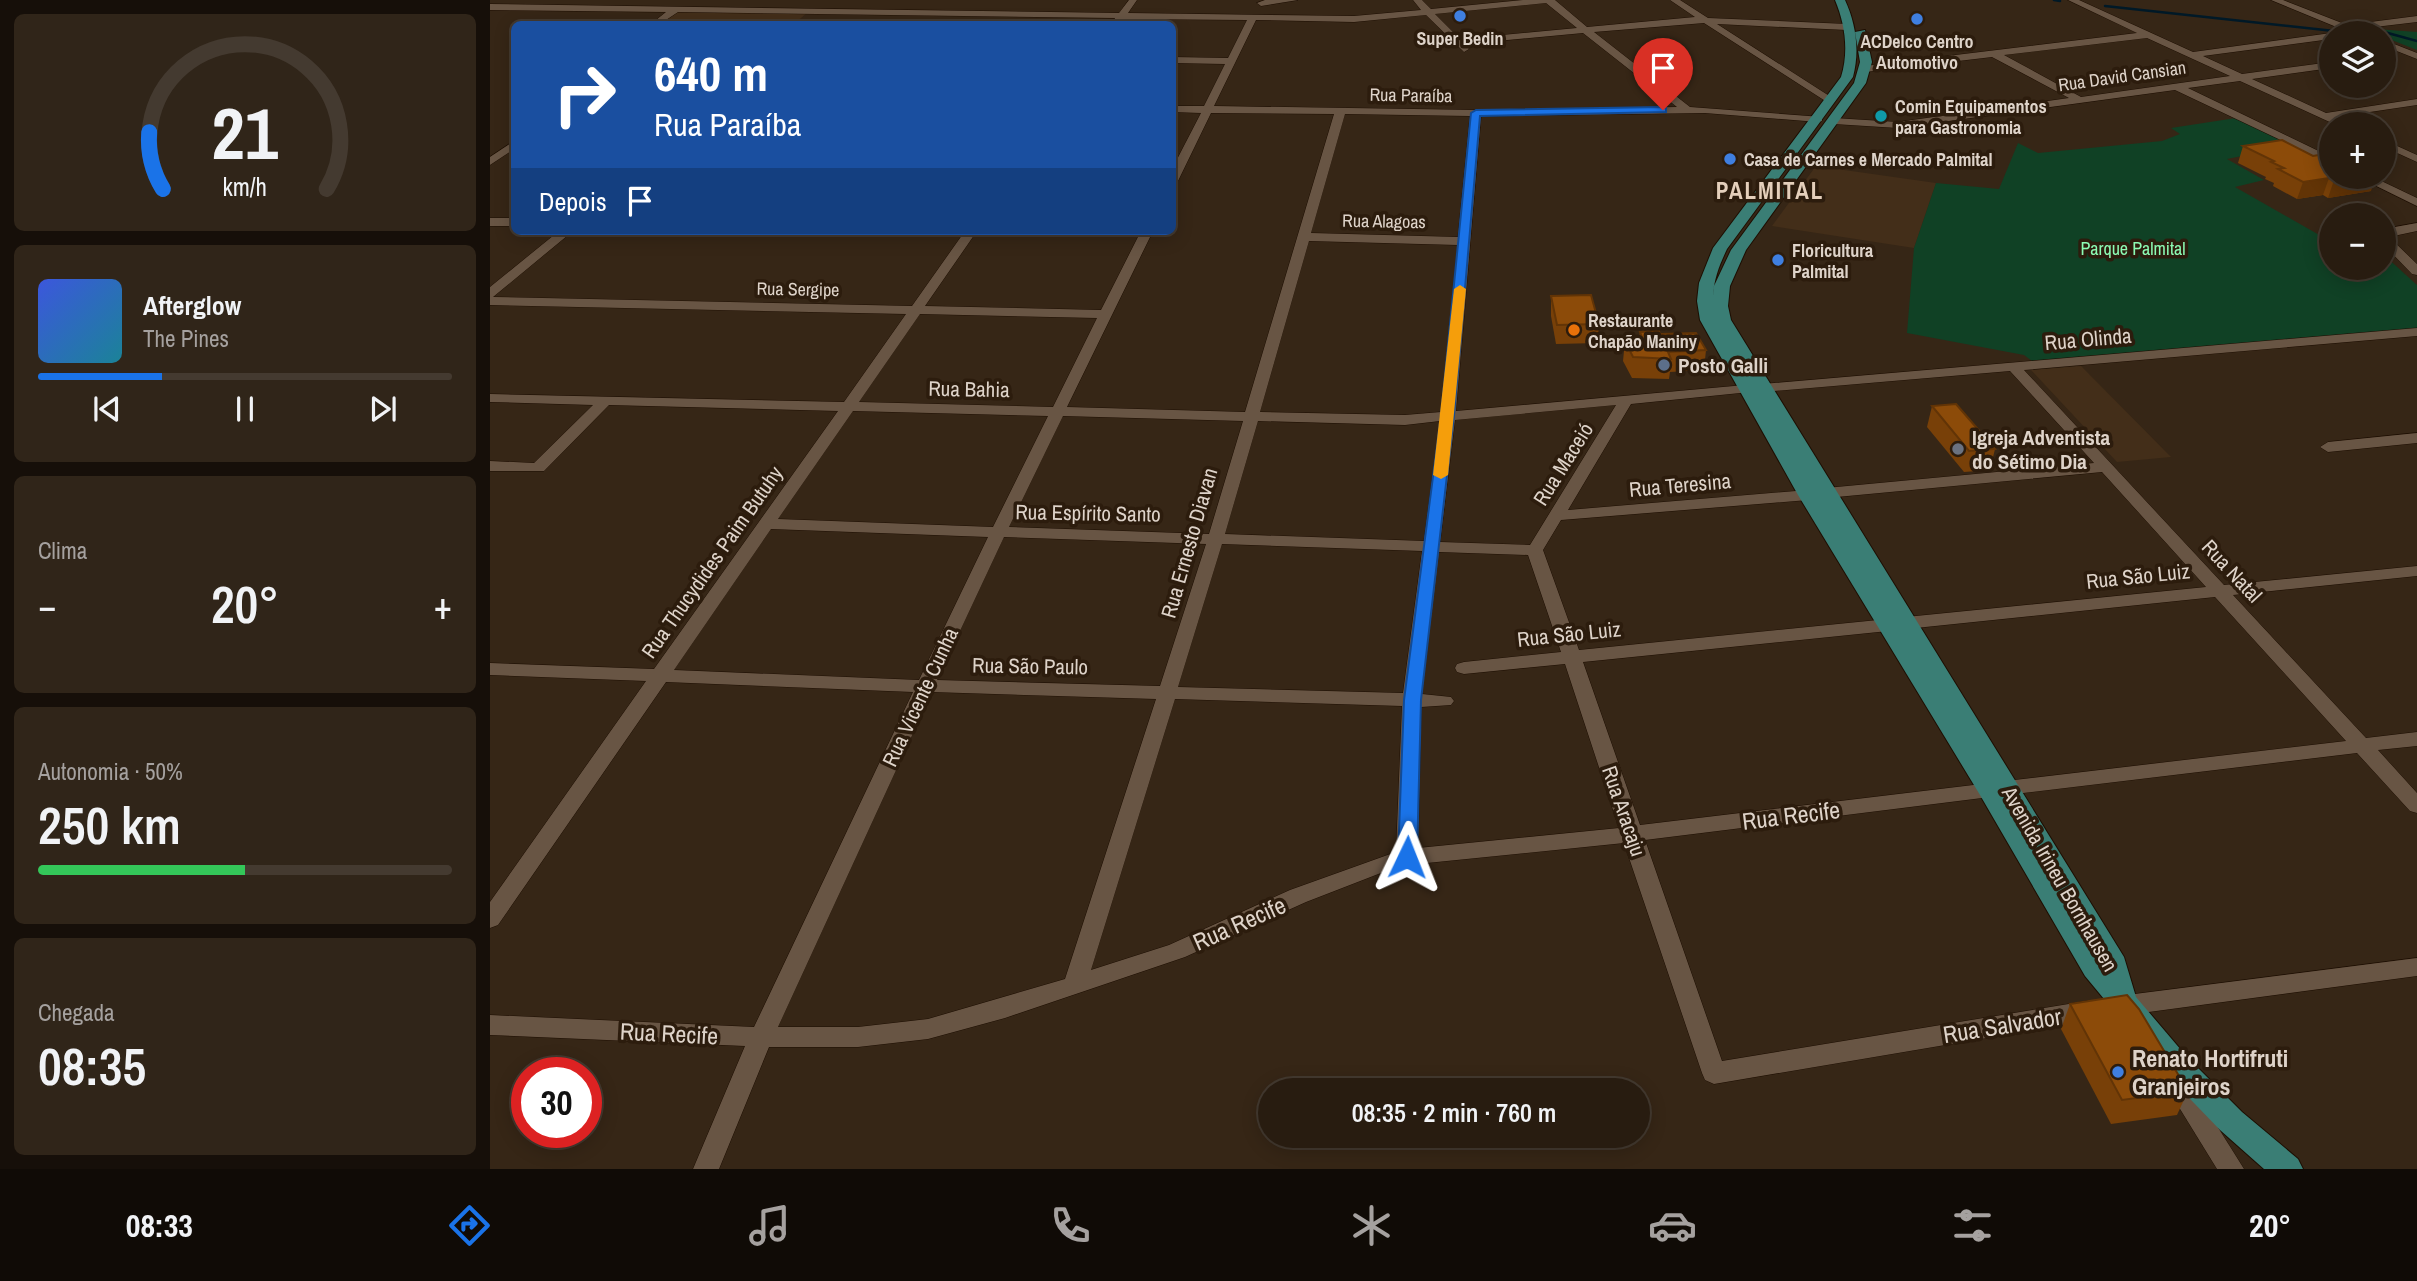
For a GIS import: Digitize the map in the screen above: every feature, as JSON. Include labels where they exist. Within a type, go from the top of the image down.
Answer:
[{"type":"main road","name":"Avenida Irineu Bornhausen","points":[[1754,388],[1723,320],[1720,306],[1725,276],[1738,250],[1834,121],[1851,67],[1854,27],[1840,0]]},
{"type":"main road","name":"Avenida Irineu Bornhausen","points":[[1851,0],[1854,27],[1865,69],[1860,83],[1818,119],[1741,218],[1707,275],[1704,306],[1708,320],[1754,388],[1998,789],[2095,968],[2177,1066],[2231,1122],[2287,1169]]},
{"type":"street","points":[[574,9],[588,0]]},
{"type":"street","points":[[660,21],[689,0]]},
{"type":"street","points":[[802,21],[826,0]]},
{"type":"street","points":[[956,21],[976,0]]},
{"type":"street","points":[[1119,21],[1133,0]]},
{"type":"street","points":[[1261,3],[1294,0]]},
{"type":"street","points":[[1417,0],[1461,46],[1661,21],[1703,20],[1854,27]]},
{"type":"street","points":[[490,7],[962,14],[1119,21],[1354,19],[1549,0],[1686,109]]},
{"type":"street","points":[[1674,0],[1838,102]]},
{"type":"street","points":[[2072,0],[2319,113]]},
{"type":"street","points":[[2276,0],[2283,0]]},
{"type":"street","points":[[2276,0],[2327,21]]},
{"type":"street","points":[[1176,173],[1253,18]]},
{"type":"street","points":[[2396,23],[2417,19]]},
{"type":"street","points":[[1865,69],[2148,35]]},
{"type":"street","points":[[2191,55],[2319,38]]},
{"type":"street","points":[[2396,48],[2414,55]]},
{"type":"street","points":[[1994,54],[2078,99]]},
{"type":"street","points":[[2396,57],[2414,55]]},
{"type":"street","points":[[1176,60],[1230,61]]},
{"type":"street","name":"Rua David Cansian","points":[[1834,121],[1898,125],[2319,67]]},
{"type":"street","points":[[2176,86],[2319,155]]},
{"type":"street","points":[[2353,112],[2417,103]]},
{"type":"street","name":"Rua Paraíba","points":[[1176,109],[1476,113],[1686,109],[1818,119]]},
{"type":"street","name":"Rua Ernesto Diavan","points":[[1074,984],[1216,538],[1340,112]]},
{"type":"street","points":[[1407,857],[1412,700],[1448,415],[1476,113]]},
{"type":"street","points":[[493,157],[511,146]]},
{"type":"street","points":[[2396,149],[2417,159]]},
{"type":"street","points":[[493,157],[511,155]]},
{"type":"street","points":[[2389,189],[2417,202]]},
{"type":"street","points":[[490,222],[511,222]]},
{"type":"street","points":[[2396,233],[2417,227]]},
{"type":"street","points":[[490,295],[562,235]]},
{"type":"street","name":"Rua Thucydides Paim Butuhy","points":[[490,919],[968,235]]},
{"type":"street","name":"Rua Vicente Cunha","points":[[706,1169],[726,1127],[761,1037],[925,686],[1145,235]]},
{"type":"street","name":"Rua Alagoas","points":[[1303,237],[1465,241]]},
{"type":"street","points":[[2396,249],[2417,271]]},
{"type":"street","name":"Rua Sergipe","points":[[490,302],[1105,314]]},
{"type":"street","name":"Rua Olinda","points":[[1448,415],[2417,332]]},
{"type":"street","name":"Rua Natal","points":[[2013,366],[2417,806]]},
{"type":"street","name":"Rua Bahia","points":[[490,398],[1250,417],[1405,419],[1448,415]]},
{"type":"street","name":"Rua Maceió","points":[[1535,550],[1627,399]]},
{"type":"street","points":[[490,466],[538,468],[605,401]]},
{"type":"street","points":[[2328,447],[2417,438]]},
{"type":"street","name":"Rua Teresina","points":[[1555,516],[2106,467]]},
{"type":"street","name":"Rua Espírito Santo","points":[[766,524],[1535,550]]},
{"type":"street","name":"Rua Aracaju","points":[[1535,550],[1714,1073]]},
{"type":"street","name":"Rua São Luiz","points":[[1464,668],[2417,571]]},
{"type":"street","name":"Rua São Paulo","points":[[490,669],[925,686],[1444,701]]},
{"type":"street","name":"Rua Recife","points":[[490,1025],[761,1037],[858,1037],[928,1028],[1005,1008],[1177,951],[1298,896],[1381,864],[1407,857],[1632,834],[2417,739]]},
{"type":"street","name":"Rua Salvador","points":[[1714,1073],[2126,1005],[2417,967]]},
{"type":"street","points":[[2126,1005],[2231,1169]]},
{"type":"shaded area","points":[[677,11],[808,12],[798,21],[662,21]]},
{"type":"shaded area","points":[[1816,166],[1936,183],[1914,248],[1772,226]]},
{"type":"shaded area","points":[[2081,366],[2171,457],[2117,462],[2031,370]]},
{"type":"green space","points":[[2396,30],[2417,32],[2417,50],[2396,42]]},
{"type":"green space","name":"Parque Palmital","points":[[2236,118],[2292,146],[2227,159],[2264,180],[2235,187],[2319,235],[2319,280],[2396,280],[2396,266],[2417,285],[2417,328],[2032,361],[2024,355],[1907,333],[1914,248],[1936,183],[1999,189],[2018,143],[2038,153],[2162,141],[2180,134],[2171,128]]},
{"type":"building","points":[[2282,140],[2313,156],[2319,155],[2319,180],[2303,182],[2278,169],[2284,168],[2271,162],[2274,161],[2243,146]]},
{"type":"building","points":[[1591,295],[1599,324],[1557,325],[1551,296]]},
{"type":"building","points":[[1659,331],[1660,334],[1696,333],[1706,350],[1668,352],[1671,359],[1633,357],[1625,341],[1643,340],[1640,332]]},
{"type":"building","points":[[1956,404],[1995,449],[1969,451],[1932,406]]},
{"type":"building","points":[[2127,995],[2139,1009],[2188,1091],[2122,1100],[2070,1004]]},
{"type":"waterway","points":[[2054,0],[2060,1]]},
{"type":"waterway","points":[[2105,6],[2319,29]]},
{"type":"waterway","points":[[2396,35],[2417,41]]},
{"type":"slow traffic","points":[[1441,475],[1460,289]]},
{"type":"place","name":"Super Bedin","points":[[1460,16]]},
{"type":"place","name":"ACDelco Centro Automotivo","points":[[1917,19]]},
{"type":"place","name":"Comin Equipamentos para Gastronomia","points":[[1881,116]]},
{"type":"place","name":"Casa de Carnes e Mercado Palmital","points":[[1730,159]]},
{"type":"place","name":"Floricultura Palmital","points":[[1778,260]]},
{"type":"place","name":"Restaurante Chapão Maniny","points":[[1574,330]]},
{"type":"place","name":"Posto Galli","points":[[1664,365]]},
{"type":"place","name":"Igreja Adventista do Sétimo Dia","points":[[1958,449]]},
{"type":"place","name":"Renato Hortifruti Granjeiros","points":[[2118,1072]]},
{"type":"district","name":"PALMITAL","points":[[1770,190]]},
{"type":"route","points":[[1407,857],[1412,700],[1448,415],[1476,113],[1663,110]]}]
